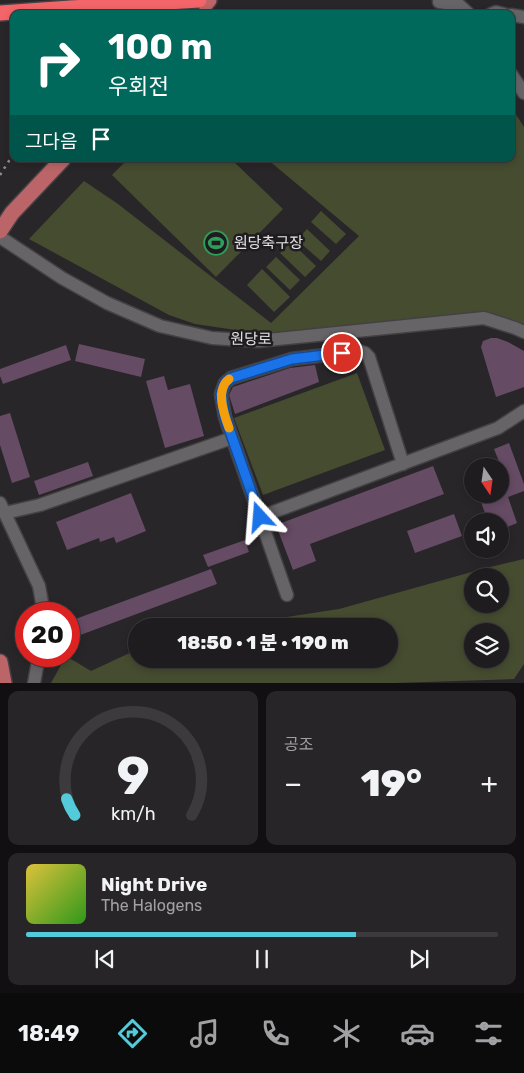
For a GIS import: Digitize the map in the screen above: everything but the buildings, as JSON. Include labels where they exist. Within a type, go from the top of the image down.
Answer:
[{"type":"highway","points":[[43,10],[198,0]]},
{"type":"main road","points":[[200,10],[209,0]]},
{"type":"main road","points":[[0,231],[12,213],[60,162]]},
{"type":"main road","points":[[0,662],[4,683]]},
{"type":"lane","points":[[439,2],[459,5],[465,10]]},
{"type":"lane","points":[[515,80],[524,93]]},
{"type":"lane","name":"원당로","points":[[0,237],[62,278],[107,303],[160,326],[212,338],[258,341],[484,318],[524,332]]},
{"type":"lane","points":[[287,595],[225,417],[221,394],[225,383],[231,378],[292,359],[359,351],[369,357],[403,464]]},
{"type":"lane","points":[[260,517],[498,428],[524,411]]},
{"type":"lane","points":[[42,602],[40,586],[2,508],[40,505],[232,438]]},
{"type":"lane","points":[[34,683],[37,667]]},
{"type":"green space","points":[[515,113],[524,127],[524,325],[478,312],[317,331],[263,334],[195,324],[169,315],[29,239],[84,181],[118,204],[271,323],[359,236],[271,162],[515,162]]},
{"type":"green space","name":"원당축구장","points":[[125,162],[234,162],[283,209],[216,277],[112,175]]},
{"type":"green space","points":[[321,211],[346,234],[336,244],[311,222]]},
{"type":"green space","points":[[307,229],[330,251],[321,261],[297,240]]},
{"type":"green space","points":[[291,242],[316,266],[305,277],[280,253]]},
{"type":"green space","points":[[276,257],[300,280],[290,290],[266,267]]},
{"type":"green space","points":[[262,269],[290,297],[274,312],[247,285]]},
{"type":"green space","points":[[357,373],[385,450],[263,495],[234,418]]},
{"type":"green space","points":[[524,559],[524,664],[514,679],[395,683],[51,683],[60,667],[80,667],[80,664],[91,671],[128,654],[128,668],[398,668],[398,618],[280,618],[339,609],[464,574],[464,613],[509,613],[509,568],[486,568]]},
{"type":"railway","points":[[130,10],[138,0]]},
{"type":"railway","points":[[0,175],[10,159]]},
{"type":"slow traffic","points":[[229,379],[222,387],[221,394],[229,428]]},
{"type":"place","name":"원당축구장","points":[[216,243]]},
{"type":"route","points":[[260,517],[225,417],[221,394],[222,387],[231,378],[292,359],[342,353]]}]
